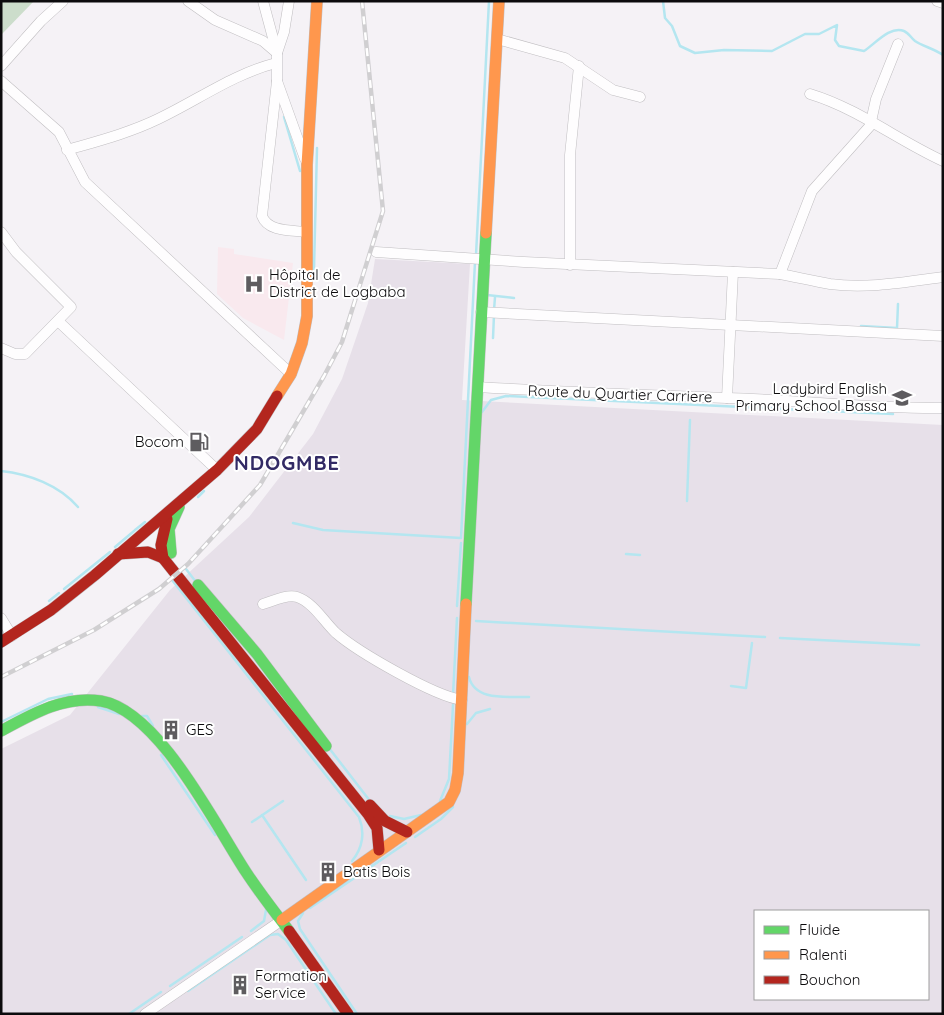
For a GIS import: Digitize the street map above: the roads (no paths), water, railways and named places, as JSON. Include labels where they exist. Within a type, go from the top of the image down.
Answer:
[{"type":"main road","points":[[1,642],[51,610],[217,470],[257,429],[291,374],[302,343],[307,316],[307,164],[317,1]]},
{"type":"main road","points":[[282,920],[379,850],[439,811],[448,802],[455,790],[458,773],[499,1]]},
{"type":"main road","points":[[167,556],[169,529],[183,499]]},
{"type":"main road","points":[[161,545],[168,513]]},
{"type":"main road","points":[[136,539],[147,538],[161,545],[167,556],[245,658],[368,814],[377,828],[379,850]]},
{"type":"main road","points":[[118,554],[148,552],[167,556],[256,654],[371,806],[385,821],[407,832]]},
{"type":"main road","points":[[1,731],[57,703],[76,699],[99,701],[119,706],[138,719],[162,744],[247,873],[348,1014]]},
{"type":"street","points":[[1,66],[41,21],[63,1]]},
{"type":"street","points":[[188,1],[215,20],[263,41],[277,58]]},
{"type":"street","points":[[264,1],[277,58],[277,81],[262,216],[264,223],[270,227],[306,232]]},
{"type":"street","points":[[277,58],[289,1]]},
{"type":"street","points":[[936,1],[943,3]]},
{"type":"street","points":[[497,39],[565,58],[613,90],[640,97]]},
{"type":"street","points":[[780,274],[812,191],[867,131],[872,122],[876,99],[898,44]]},
{"type":"street","points":[[67,150],[124,134],[158,119],[234,78],[277,58]]},
{"type":"street","points":[[570,264],[570,155],[579,66]]},
{"type":"street","points":[[1,81],[59,132],[85,182],[291,374]]},
{"type":"street","points":[[277,81],[307,164]]},
{"type":"street","points":[[810,94],[839,103],[943,161]]},
{"type":"street","points":[[1,232],[16,252],[71,307],[25,354],[15,354],[1,348]]},
{"type":"street","points":[[376,252],[780,274],[829,284],[885,285],[943,277]]},
{"type":"street","points":[[727,398],[733,272]]},
{"type":"street","points":[[481,312],[943,336]]},
{"type":"street","points":[[58,321],[217,470]]},
{"type":"street","name":"Route du Quartier Carriere","points":[[478,388],[670,398],[727,398],[889,408],[943,408]]},
{"type":"street","points":[[264,604],[290,596],[304,600],[337,634],[353,646],[437,694],[462,700]]},
{"type":"street","points":[[1,618],[12,636]]},
{"type":"street","points":[[144,1014],[282,920]]},
{"type":"waterway","points":[[476,255],[489,1]]},
{"type":"waterway","points":[[663,1],[665,18],[672,26],[680,46],[695,53],[724,50],[772,51],[805,34],[819,34],[837,25],[835,40],[839,46],[864,51],[882,36],[899,30],[909,34],[918,43],[943,55]]},
{"type":"waterway","points":[[284,117],[300,171]]},
{"type":"waterway","points":[[314,269],[317,148]]},
{"type":"waterway","points":[[293,523],[323,530],[461,538],[475,262]]},
{"type":"waterway","points":[[487,295],[514,298]]},
{"type":"waterway","points":[[494,310],[495,297]]},
{"type":"waterway","points":[[861,326],[897,328],[898,304]]},
{"type":"waterway","points":[[493,338],[494,315]]},
{"type":"waterway","points":[[482,412],[491,400],[506,396],[893,414]]},
{"type":"waterway","points":[[687,501],[690,420]]},
{"type":"waterway","points":[[1,471],[43,482],[62,493],[78,507]]},
{"type":"waterway","points":[[198,497],[204,491]]},
{"type":"waterway","points":[[135,530],[145,522]]},
{"type":"waterway","points":[[115,547],[134,531]]},
{"type":"waterway","points":[[457,606],[461,543]]},
{"type":"waterway","points":[[64,589],[110,552]]},
{"type":"waterway","points":[[626,554],[640,555]]},
{"type":"waterway","points":[[186,569],[196,582]]},
{"type":"waterway","points":[[172,580],[359,817],[362,828],[362,840],[359,851],[352,861]]},
{"type":"waterway","points":[[49,601],[59,593]]},
{"type":"waterway","points":[[453,695],[457,618]]},
{"type":"waterway","points":[[476,621],[765,637]]},
{"type":"waterway","points":[[780,638],[919,645]]},
{"type":"waterway","points":[[731,686],[746,688],[752,643]]},
{"type":"waterway","points":[[469,677],[472,685],[478,691],[485,694],[503,697],[529,697]]},
{"type":"waterway","points":[[1,722],[48,699],[72,694]]},
{"type":"waterway","points":[[440,801],[449,779],[453,705]]},
{"type":"waterway","points":[[98,707],[119,714]]},
{"type":"waterway","points":[[467,724],[476,713],[490,709]]},
{"type":"waterway","points":[[142,716],[147,716],[153,726]]},
{"type":"waterway","points":[[329,748],[370,801]]},
{"type":"waterway","points":[[161,755],[215,835]]},
{"type":"waterway","points":[[252,822],[283,801]]},
{"type":"waterway","points":[[415,837],[441,819],[453,807]]},
{"type":"waterway","points":[[262,815],[306,880]]},
{"type":"waterway","points":[[390,816],[404,819],[421,815]]},
{"type":"waterway","points":[[310,908],[406,843]]},
{"type":"waterway","points":[[251,931],[264,921],[266,910]]},
{"type":"waterway","points":[[303,913],[298,921],[300,929],[357,1014]]},
{"type":"waterway","points":[[188,991],[270,935],[278,934],[286,940],[336,1014]]},
{"type":"waterway","points":[[170,986],[242,937]]},
{"type":"waterway","points":[[129,1014],[161,992]]},
{"type":"railway","points":[[1,677],[94,630],[159,589],[188,564],[260,485],[324,376],[342,342],[383,211],[362,1]]},
{"type":"place","name":"Hôpital de District de Logbaba","points":[[254,284]]},
{"type":"place","name":"Ladybird English Primary School Bassa","points":[[902,398]]},
{"type":"place","name":"Bocom","points":[[199,442]]},
{"type":"place","name":"GES","points":[[171,730]]},
{"type":"place","name":"Batis Bois","points":[[328,872]]},
{"type":"place","name":"Formation Service","points":[[240,985]]},
{"type":"district","name":"NDOGMBE","points":[[287,463]]}]
